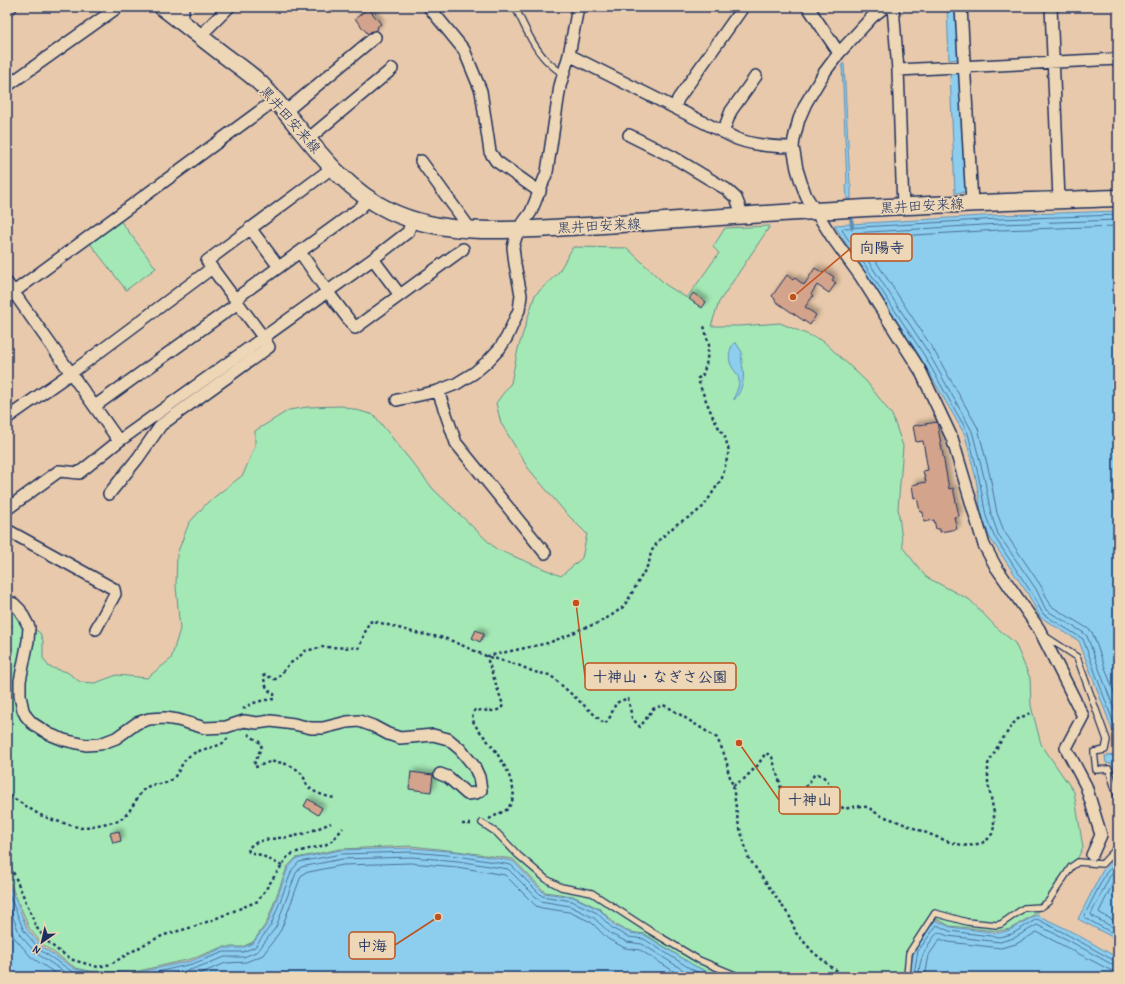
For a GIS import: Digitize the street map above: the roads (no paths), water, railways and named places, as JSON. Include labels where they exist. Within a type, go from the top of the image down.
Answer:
[{"type":"main road","name":"黒井田安来線","points":[[162,7],[182,14],[200,36],[258,82],[332,168],[369,199],[389,211],[412,220],[447,228],[471,230],[518,230],[903,206],[1118,198]]},
{"type":"street","points":[[7,10],[11,7]]},
{"type":"street","points":[[7,86],[118,7]]},
{"type":"street","points":[[200,36],[229,7]]},
{"type":"street","points":[[429,7],[464,50],[482,91],[490,152],[496,161],[540,192]]},
{"type":"street","points":[[397,400],[456,384],[474,373],[487,362],[500,348],[507,337],[519,310],[521,295],[514,264],[513,247],[518,230],[531,212],[547,172],[560,86],[569,55],[578,7]]},
{"type":"street","points":[[808,7],[839,53]]},
{"type":"street","points":[[885,7],[872,17],[839,53],[824,73],[804,107],[796,129],[793,147],[800,182],[806,196],[832,237],[861,277],[920,370],[952,438],[984,545],[996,567],[1039,629],[1082,716],[1066,748],[1086,786],[1101,835],[1092,855]]},
{"type":"street","points":[[893,7],[898,70],[903,206]]},
{"type":"street","points":[[961,7],[963,67],[972,203]]},
{"type":"street","points":[[1051,7],[1059,200]]},
{"type":"street","points":[[675,108],[678,99],[741,10]]},
{"type":"street","points":[[285,112],[375,37]]},
{"type":"street","points":[[569,55],[738,140],[764,146],[793,147]]},
{"type":"street","points":[[898,70],[1118,59]]},
{"type":"street","points":[[308,139],[392,70]]},
{"type":"street","points":[[723,132],[731,111],[756,76]]},
{"type":"street","points":[[120,440],[9,290],[275,100]]},
{"type":"street","points":[[629,135],[673,157],[726,189],[736,198],[743,216]]},
{"type":"street","points":[[420,161],[471,230]]},
{"type":"street","points":[[109,494],[138,458],[161,424],[269,347],[207,261],[332,168]]},
{"type":"street","points":[[95,406],[237,301],[279,267],[360,208],[369,199]]},
{"type":"street","points":[[7,509],[59,471],[79,473],[120,440],[408,232],[412,220]]},
{"type":"street","points":[[250,228],[279,267]]},
{"type":"street","points":[[300,252],[355,328],[463,249]]},
{"type":"street","points":[[373,258],[400,295]]},
{"type":"street","points":[[7,418],[71,373],[212,268]]},
{"type":"street","points":[[438,390],[456,443],[544,553]]},
{"type":"street","points":[[7,530],[114,589],[115,594],[96,629]]},
{"type":"street","points":[[7,601],[14,604],[20,610],[29,627],[28,641],[20,682],[20,696],[23,710],[32,723],[49,734],[64,740],[86,745],[100,744],[116,738],[137,723],[149,719],[165,718],[178,720],[205,728],[226,727],[244,722],[271,721],[311,728],[323,728],[347,722],[359,721],[400,738],[434,735],[448,739],[460,749],[474,766],[479,778],[481,790],[476,794],[467,794],[448,777],[440,774]]},
{"type":"lane","points":[[516,7],[525,28],[538,50],[554,68],[563,74]]},
{"type":"lane","points":[[1039,629],[1042,633],[1077,657],[1107,740],[1105,750],[1094,752],[1096,770],[1108,769],[1118,799]]},
{"type":"lane","points":[[482,823],[497,833],[518,855],[546,879],[561,887],[592,893],[699,960],[740,977]]},
{"type":"lane","points":[[908,977],[909,953],[935,913],[967,922],[997,925],[1001,924],[1024,908],[1041,907],[1048,902],[1071,867],[1078,862],[1102,864],[1118,847]]},
{"type":"water","points":[[947,7],[957,7],[960,59],[949,60]]},
{"type":"water","points":[[842,64],[844,64],[851,199],[847,199],[846,184]]},
{"type":"water","points":[[960,71],[966,192],[955,193],[950,72]]},
{"type":"water","points":[[1118,211],[1118,783],[1113,764],[1106,763],[1105,756],[1116,755],[1116,740],[1079,641],[1040,617],[1028,594],[990,538],[982,517],[976,479],[965,435],[920,357],[834,225],[999,215]]},
{"type":"water","points":[[734,343],[736,343],[742,352],[743,381],[734,400],[739,382],[738,377],[731,365],[730,359],[730,351]]},
{"type":"water","points":[[412,848],[459,852],[513,861],[544,893],[573,897],[600,910],[615,926],[630,933],[645,935],[693,965],[717,977],[7,977],[7,882],[17,902],[27,929],[42,947],[75,969],[91,972],[135,973],[191,961],[223,948],[242,948],[253,943],[268,923],[288,868],[296,859],[341,850]]},
{"type":"water","points":[[1118,856],[1118,940],[1078,919],[1103,870]]},
{"type":"water","points":[[1036,915],[1067,929],[1118,958],[1118,977],[911,977],[910,974],[914,949],[935,920],[950,927],[999,933],[1010,930]]},
{"type":"waterway","points":[[851,213],[852,228]]},
{"type":"place","name":"向陽寺","points":[[793,297]]},
{"type":"place","name":"十神山・なぎさ公園","points":[[576,603]]},
{"type":"place","name":"十神山","points":[[739,743]]},
{"type":"place","name":"中海","points":[[438,917]]}]
